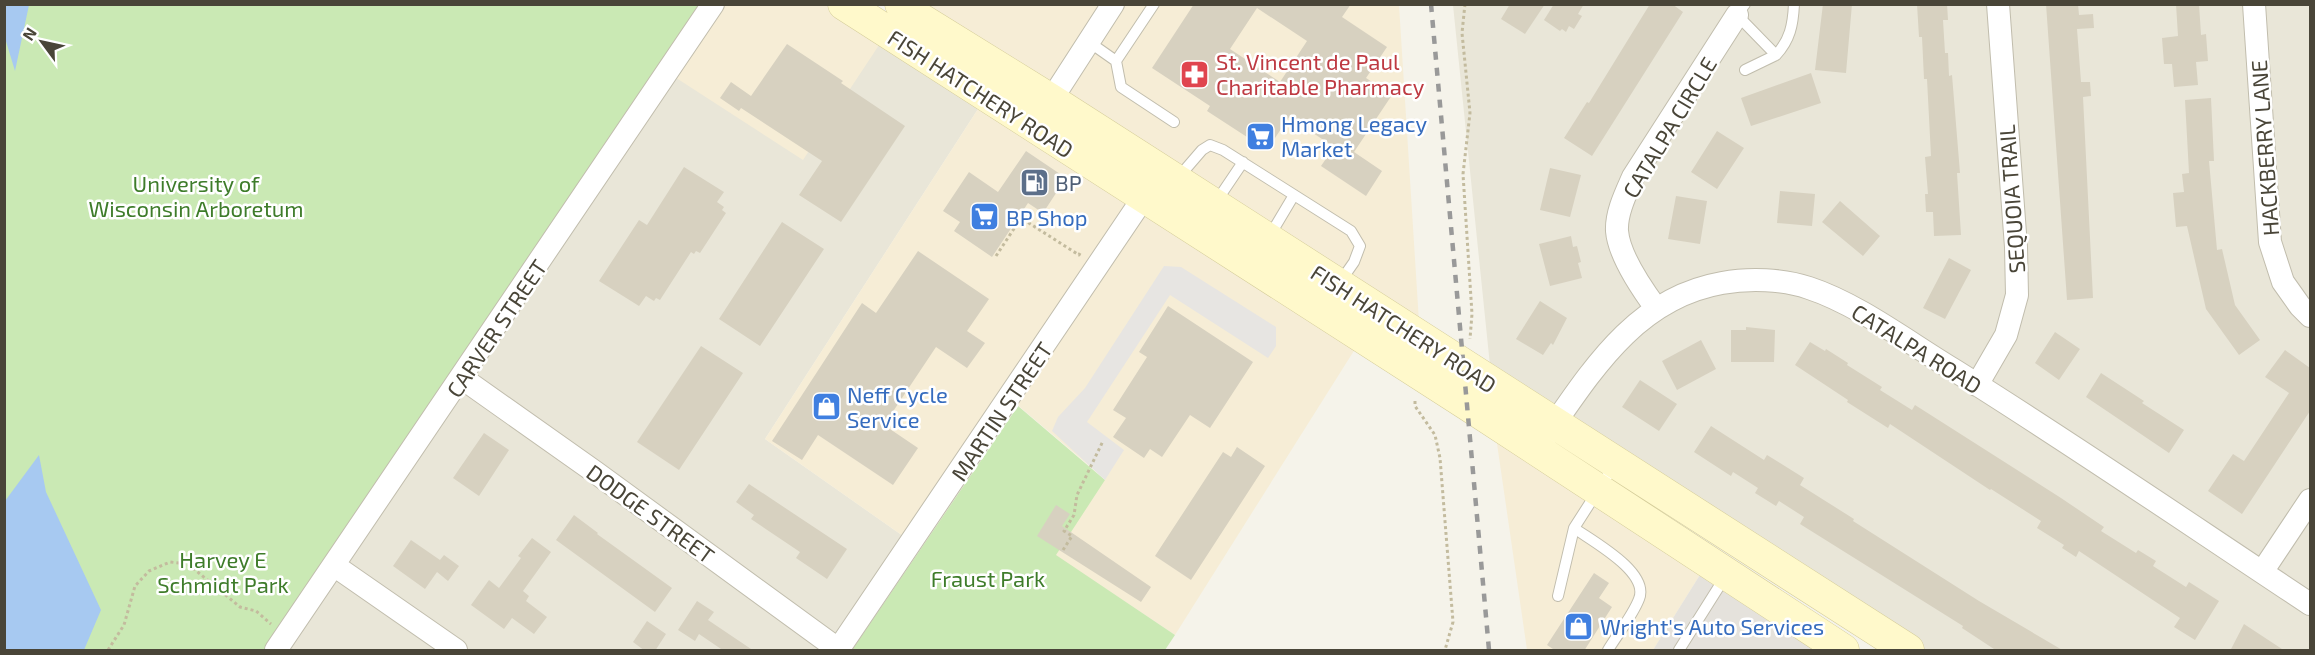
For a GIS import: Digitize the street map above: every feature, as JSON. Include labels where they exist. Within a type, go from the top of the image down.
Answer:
[{"type":"main road","name":"FISH HATCHERY ROAD","points":[[844,4],[1043,113],[1168,176],[1338,285],[1546,438],[1598,490],[1842,651]]},
{"type":"main road","name":"FISH HATCHERY ROAD","points":[[901,4],[1043,113],[1144,198],[1546,438],[1615,464],[1908,651]]},
{"type":"street","name":"CARVER STREET","points":[[281,643],[713,4]]},
{"type":"street","points":[[1043,113],[1113,4]]},
{"type":"street","name":"SEQUOIA TRAIL","points":[[1977,385],[2006,335],[2017,295],[2016,247],[1998,4]]},
{"type":"street","name":"HACKBERRY LANE","points":[[2254,4],[2270,242],[2283,282],[2310,316]]},
{"type":"street","name":"CATALPA CIRCLE","points":[[1656,308],[1637,281],[1617,232],[1622,202],[1633,177],[1741,10]]},
{"type":"street","name":"MARTIN STREET","points":[[838,650],[1144,198],[1168,176]]},
{"type":"street","name":"CATALPA ROAD","points":[[1546,438],[1598,362],[1623,334],[1656,308],[1682,294],[1722,282],[1766,280],[1808,288],[1849,305],[1977,385],[2310,604]]},
{"type":"street","name":"DODGE STREET","points":[[462,378],[838,650]]},
{"type":"street","points":[[2262,572],[2310,500]]},
{"type":"street","points":[[335,566],[456,651]]},
{"type":"lane","points":[[1116,61],[1154,4]]},
{"type":"lane","points":[[1745,70],[1776,55],[1785,45],[1791,32],[1794,4]]},
{"type":"lane","points":[[1741,10],[1776,55]]},
{"type":"lane","points":[[1089,42],[1116,61],[1121,87],[1174,122]]},
{"type":"lane","points":[[1168,176],[1210,146],[1223,150],[1243,162],[1351,231],[1360,246],[1354,262],[1338,285]]},
{"type":"lane","points":[[1214,205],[1243,162]]},
{"type":"lane","points":[[1268,240],[1294,195]]},
{"type":"lane","points":[[1558,596],[1574,528],[1615,464]]},
{"type":"lane","points":[[1574,528],[1620,561],[1635,575],[1641,588],[1640,598],[1608,651]]},
{"type":"lane","points":[[1681,650],[1726,574]]},
{"type":"path","points":[[1465,4],[1462,33],[1470,113],[1463,174],[1472,314],[1470,341]]},
{"type":"path","points":[[996,256],[1021,218],[1078,255],[1085,246]]},
{"type":"path","points":[[1414,396],[1415,406],[1435,435],[1440,458],[1453,622],[1445,651]]},
{"type":"path","points":[[1063,550],[1072,536],[1064,531],[1074,515],[1077,495],[1102,441]]},
{"type":"path","points":[[108,651],[124,625],[135,586],[148,571],[171,562],[188,564],[240,607],[256,611],[281,643]]},
{"type":"shaded area","points":[[713,5],[844,5],[887,33],[803,160],[667,72]]},
{"type":"shaded area","points":[[901,5],[1399,5],[1420,338]]},
{"type":"shaded area","points":[[1453,5],[2310,5],[2310,650],[1908,650],[1492,385]]},
{"type":"shaded area","points":[[887,33],[987,95],[765,439],[903,536],[826,650],[276,650],[667,72]]},
{"type":"shaded area","points":[[987,95],[1362,338],[1175,635],[1055,555],[1105,479],[1002,392],[903,536],[765,439]]},
{"type":"shaded area","points":[[1164,266],[1181,267],[1276,327],[1276,346],[1268,358],[1170,295],[1087,422],[1124,450],[1105,480],[1052,431],[1058,417],[1085,388]]},
{"type":"shaded area","points":[[1494,423],[1708,562],[1653,650],[1527,650]]},
{"type":"shaded area","points":[[1708,562],[1843,650],[1653,650]]},
{"type":"green space","name":"University of Wisconsin Arboretum","points":[[4,5],[700,5],[264,650],[5,650]]},
{"type":"green space","name":"Fraust Park","points":[[1018,406],[1105,480],[1056,555],[1175,635],[1165,650],[852,650]]},
{"type":"water","points":[[4,5],[29,5],[15,71],[5,38]]},
{"type":"water","points":[[39,455],[46,492],[101,610],[84,650],[5,650],[5,501]]},
{"type":"building","points":[[1194,4],[1351,4],[1342,17],[1387,47],[1366,78],[1392,95],[1354,152],[1382,171],[1366,196],[1321,166],[1334,147],[1289,117],[1267,150],[1207,111],[1210,106],[1152,68]],"holes":[[[1257,8],[1307,41],[1280,82],[1230,49]]]},
{"type":"building","points":[[1510,4],[1545,4],[1525,34],[1501,19]]},
{"type":"building","points":[[1554,4],[1584,4],[1578,14],[1582,16],[1574,29],[1569,26],[1566,32],[1562,29],[1560,31],[1544,20]]},
{"type":"building","points":[[1650,4],[1672,4],[1683,12],[1592,156],[1564,138],[1587,102],[1589,103]]},
{"type":"building","points":[[1823,4],[1852,4],[1846,73],[1815,70]]},
{"type":"building","points":[[1917,4],[1947,4],[1948,20],[1943,20],[1945,53],[1948,53],[1949,76],[1952,75],[1960,173],[1957,173],[1961,235],[1934,236],[1933,212],[1926,212],[1925,194],[1928,194],[1925,157],[1931,156],[1927,79],[1924,79],[1922,37],[1919,37]]},
{"type":"building","points":[[2046,4],[2078,4],[2079,15],[2093,14],[2094,28],[2077,29],[2081,82],[2090,82],[2091,96],[2083,97],[2093,298],[2067,300]]},
{"type":"building","points":[[2176,4],[2199,4],[2201,35],[2206,34],[2208,61],[2196,62],[2198,85],[2174,87],[2172,64],[2164,64],[2162,38],[2178,36]]},
{"type":"building","points":[[787,44],[905,126],[841,222],[799,195],[822,161],[741,108],[739,111],[720,98],[731,82],[751,96]]},
{"type":"building","points":[[1811,73],[1821,103],[1751,126],[1741,98]]},
{"type":"building","points":[[2211,98],[2214,161],[2209,161],[2217,250],[2222,249],[2235,305],[2260,340],[2239,355],[2206,309],[2187,226],[2176,227],[2173,193],[2184,192],[2182,174],[2189,173],[2185,100]]},
{"type":"building","points":[[1717,131],[1744,148],[1717,189],[1691,172]]},
{"type":"building","name":"BP Shop","points":[[1026,151],[1066,178],[1043,213],[1028,203],[992,257],[954,231],[960,222],[943,211],[969,172],[998,192]]},
{"type":"building","points":[[684,167],[724,192],[717,202],[724,207],[722,210],[726,213],[700,253],[691,252],[660,300],[656,298],[654,301],[646,296],[639,306],[599,281],[639,220],[647,225]]},
{"type":"building","points":[[1550,168],[1581,175],[1570,217],[1540,210]]},
{"type":"building","points":[[1780,191],[1815,194],[1812,226],[1777,223]]},
{"type":"building","points":[[1676,196],[1707,201],[1700,244],[1668,239]]},
{"type":"building","points":[[1840,201],[1880,236],[1863,256],[1822,222]]},
{"type":"building","points":[[782,222],[824,249],[760,346],[719,319]]},
{"type":"building","points":[[1571,236],[1573,247],[1577,246],[1582,278],[1550,286],[1539,244]]},
{"type":"building","points":[[918,251],[989,299],[967,331],[985,343],[967,368],[936,347],[884,425],[918,448],[893,485],[818,435],[802,460],[772,441],[862,303],[876,313]]},
{"type":"building","points":[[1949,258],[1971,270],[1945,319],[1923,308]]},
{"type":"building","points":[[1540,301],[1567,318],[1553,345],[1551,343],[1543,355],[1516,339]]},
{"type":"building","points":[[1168,306],[1253,362],[1210,428],[1190,415],[1162,457],[1150,449],[1144,458],[1113,437],[1126,418],[1113,410],[1147,357],[1139,352]]},
{"type":"building","points":[[1746,327],[1775,330],[1774,362],[1731,362],[1731,330],[1746,330]]},
{"type":"building","points":[[2055,332],[2080,349],[2059,380],[2035,363]]},
{"type":"building","points":[[1701,340],[1716,369],[1677,390],[1662,361]]},
{"type":"building","points":[[1810,342],[1848,363],[1847,365],[1882,387],[1880,390],[1912,410],[1915,405],[2061,498],[2104,527],[2101,531],[2136,553],[2138,550],[2156,561],[2153,566],[2186,587],[2189,582],[2219,601],[2195,640],[2174,627],[2180,618],[2079,551],[2076,557],[2062,548],[2064,545],[2037,528],[2041,521],[1890,424],[1888,428],[1847,402],[1848,400],[1795,365]]},
{"type":"building","points":[[701,346],[743,373],[679,470],[637,442]]},
{"type":"building","points":[[2285,350],[2310,368],[2310,411],[2242,514],[2208,491],[2233,454],[2244,461],[2289,393],[2265,377]]},
{"type":"building","points":[[2101,373],[2184,430],[2169,453],[2086,397]]},
{"type":"building","points":[[1640,380],[1677,404],[1659,431],[1622,407]]},
{"type":"building","points":[[1711,426],[1764,460],[1767,455],[1804,478],[1800,485],[1854,519],[1853,521],[1979,601],[2064,651],[1997,651],[1962,628],[1963,626],[1800,524],[1804,517],[1779,501],[1776,506],[1755,493],[1758,488],[1733,472],[1731,476],[1694,452]]},
{"type":"building","points":[[484,433],[509,450],[479,496],[453,478]]},
{"type":"building","points":[[1237,447],[1265,466],[1191,580],[1155,556],[1223,452],[1231,457]]},
{"type":"building","points":[[749,484],[847,549],[827,579],[796,558],[800,552],[751,519],[754,515],[736,502]]},
{"type":"building","points":[[1056,505],[1070,514],[1062,526],[1151,587],[1141,602],[1037,536]]},
{"type":"building","points":[[574,515],[672,588],[655,612],[556,540]]},
{"type":"building","points":[[532,538],[551,552],[523,591],[529,596],[526,601],[547,617],[534,634],[512,618],[504,629],[471,605],[489,580],[499,588],[521,558],[518,556]]},
{"type":"building","points":[[411,540],[440,560],[444,555],[459,566],[448,581],[437,572],[425,589],[393,566]]},
{"type":"building","name":"Wright's Auto Services","points":[[1594,573],[1609,583],[1599,598],[1612,607],[1584,651],[1556,651],[1547,645]]},
{"type":"building","points":[[697,601],[714,612],[708,620],[754,651],[724,651],[699,634],[695,641],[678,630]]},
{"type":"building","points":[[647,621],[666,634],[655,651],[645,651],[633,642]]},
{"type":"building","points":[[2244,624],[2285,651],[2230,651]]},
{"type":"railway","points":[[1431,4],[1489,650]]},
{"type":"place","name":"St. Vincent de Paul Charitable Pharmacy","points":[[1195,74]]},
{"type":"place","name":"Hmong Legacy Market","points":[[1260,136]]},
{"type":"place","name":"BP","points":[[1034,182]]},
{"type":"place","name":"BP Shop","points":[[985,217]]},
{"type":"place","name":"Neff Cycle Service","points":[[826,407]]},
{"type":"place","name":"Wright's Auto Services","points":[[1579,626]]},
{"type":"park label","name":"Harvey E Schmidt Park","points":[[223,572]]}]
